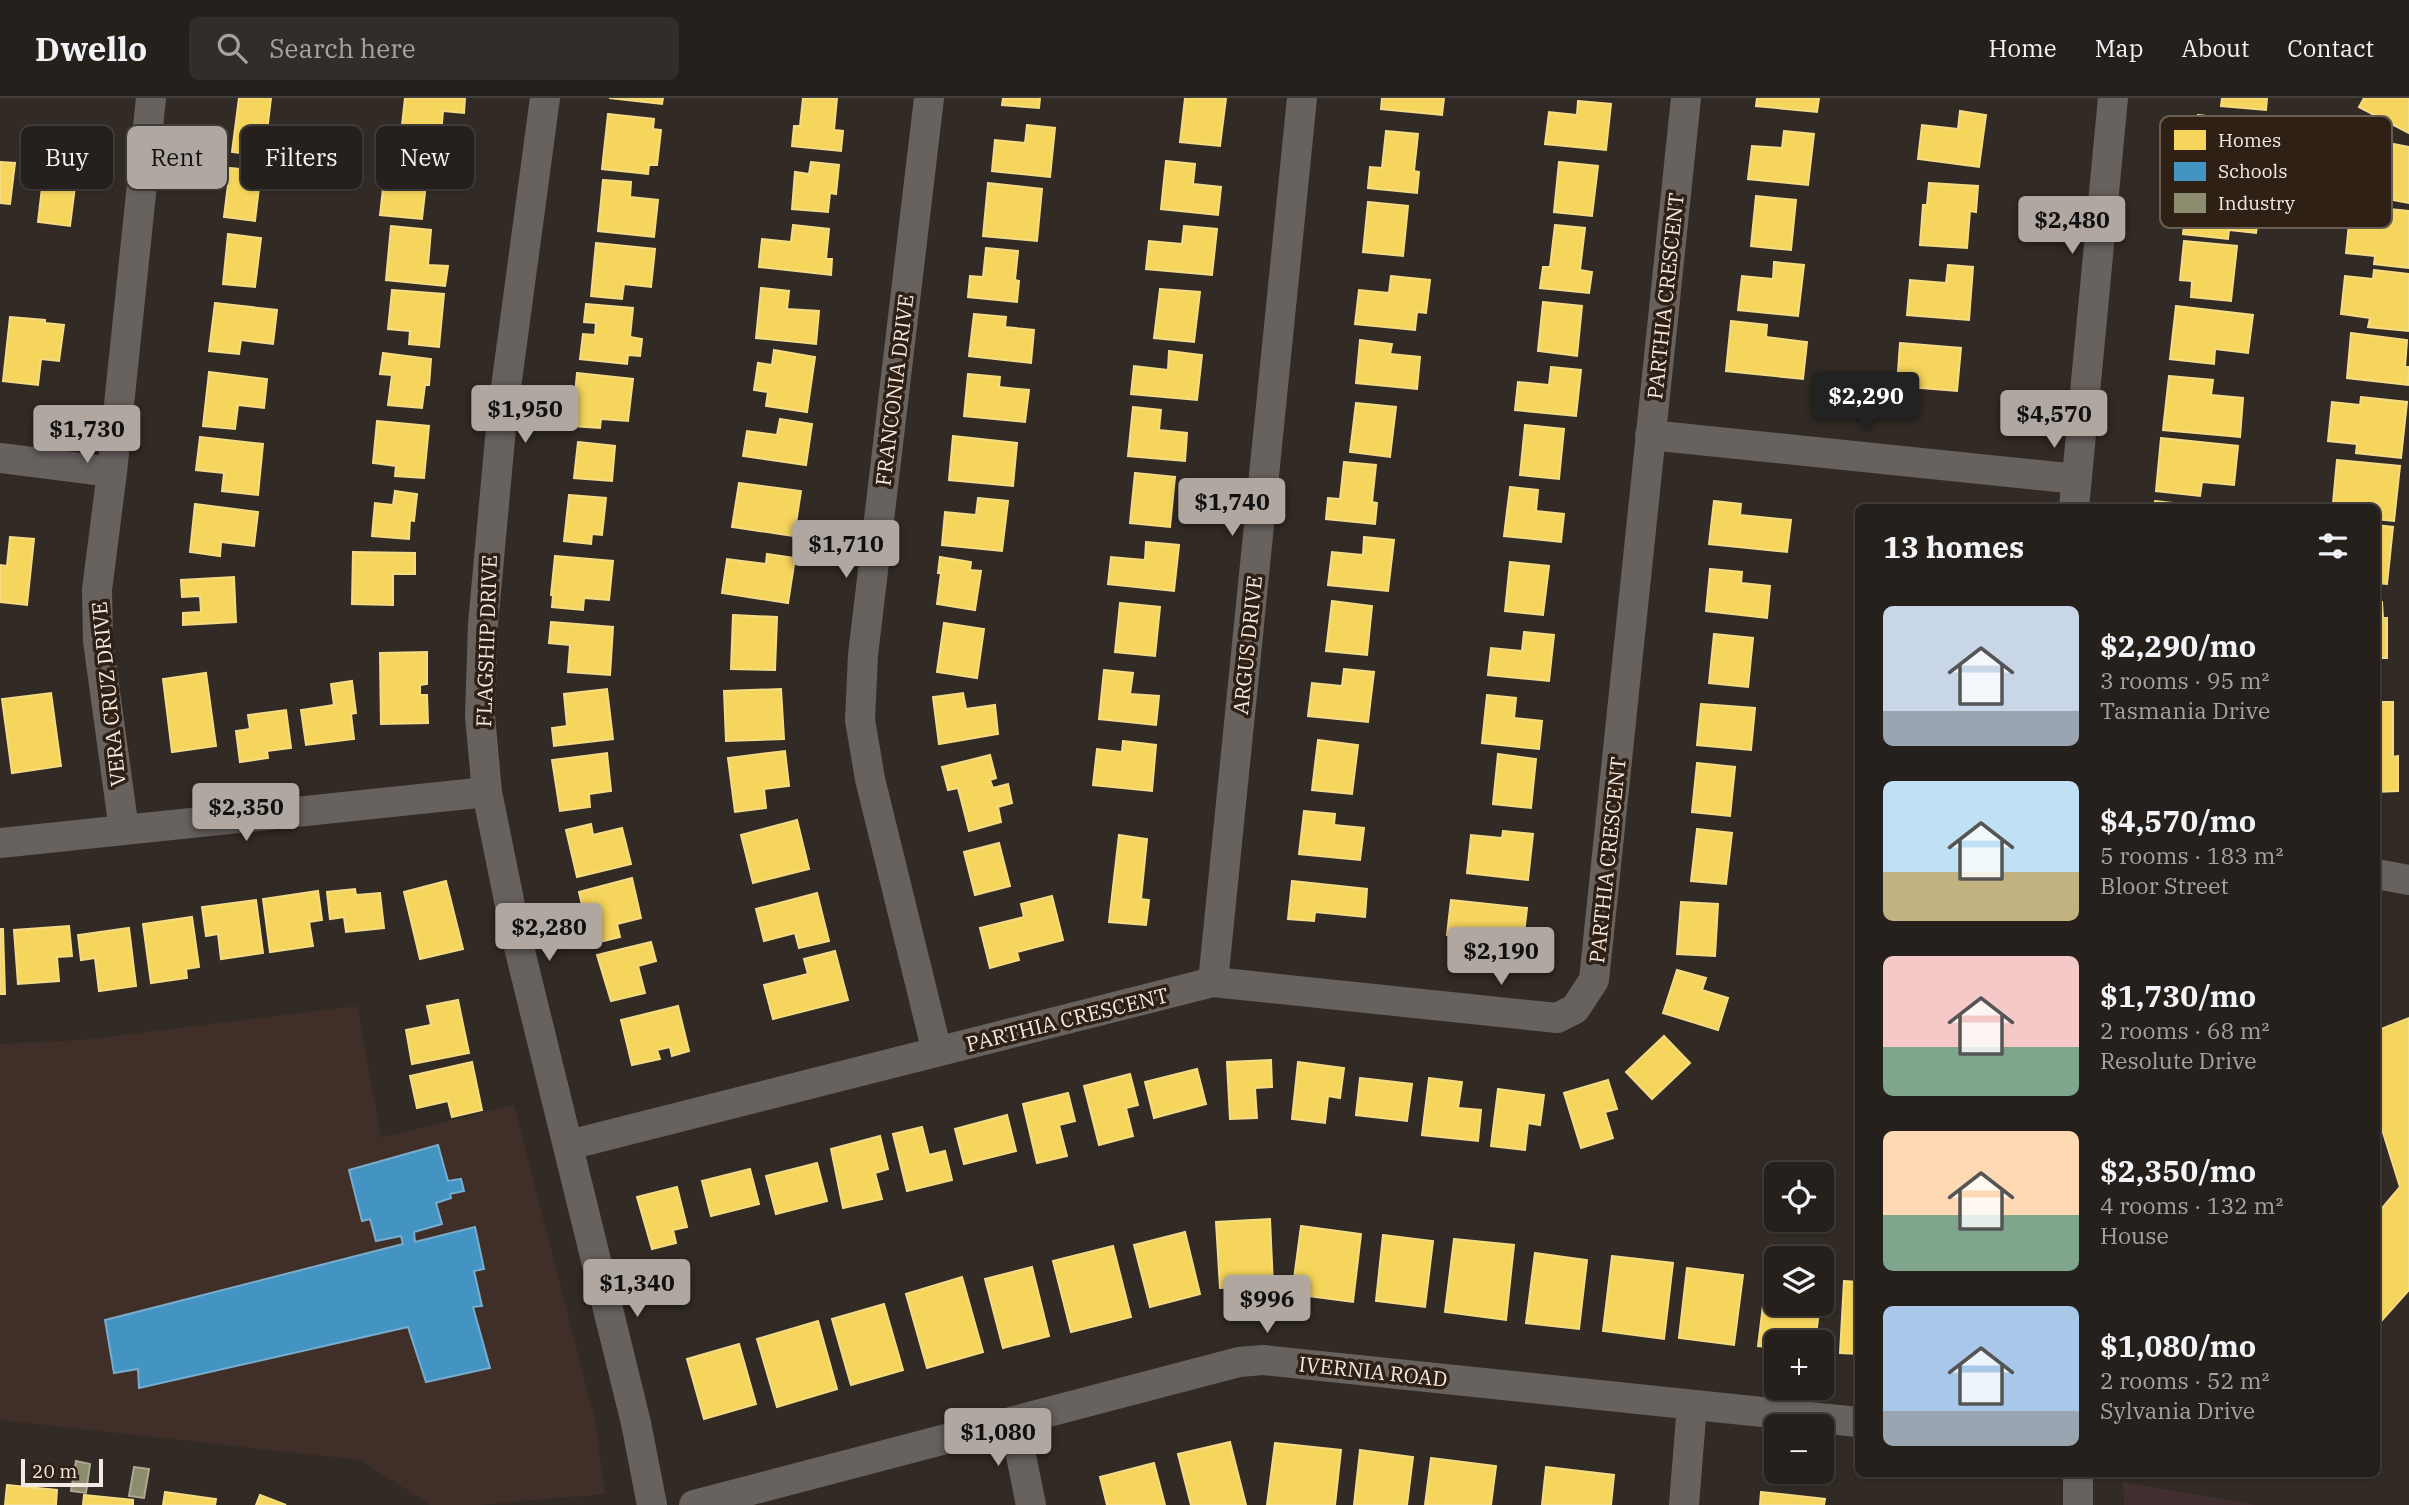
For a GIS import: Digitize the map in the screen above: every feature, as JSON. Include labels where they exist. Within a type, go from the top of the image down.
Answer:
[{"type":"street","name":"VERA CRUZ DRIVE","points":[[124,830],[98,641],[97,590],[151,98]]},
{"type":"street","name":"FLAGSHIP DRIVE","points":[[545,98],[502,417],[482,624],[480,716],[486,792],[516,935],[636,1423],[652,1505]]},
{"type":"street","name":"FRANCONIA DRIVE","points":[[929,98],[863,655],[860,720],[870,779],[937,1052]]},
{"type":"street","name":"ARGUS DRIVE","points":[[1213,982],[1302,98]]},
{"type":"street","name":"PARTHIA CRESCENT","points":[[569,1144],[1213,982],[1557,1018],[1575,1010],[1594,980],[1686,98]]},
{"type":"street","points":[[1650,435],[2075,493],[2113,98]]},
{"type":"street","points":[[0,458],[112,472]]},
{"type":"street","points":[[0,842],[486,792]]},
{"type":"street","points":[[2380,875],[2409,880]]},
{"type":"street","name":"IVERNIA ROAD","points":[[694,1505],[1239,1362],[1263,1360],[1855,1422]]},
{"type":"street","points":[[1684,1505],[1692,1405]]},
{"type":"street","points":[[1014,1421],[1031,1505]]},
{"type":"street","points":[[2078,1477],[2078,1505]]},
{"type":"shaded area","points":[[357,1006],[381,1138],[514,1105],[595,1421],[605,1494],[477,1505],[430,1505],[361,1460],[0,1420],[0,1044],[83,1040]]},
{"type":"shaded area","points":[[2123,1482],[2256,1505],[2124,1505]]},
{"type":"building: Homes","points":[[239,98],[271,98],[268,126],[241,126],[241,153],[232,152]]},
{"type":"building: Homes","points":[[405,98],[465,98],[464,113],[443,111],[442,126],[402,126]]},
{"type":"building: Homes","points":[[609,98],[663,98],[662,104]]},
{"type":"building: Homes","points":[[803,98],[837,98],[834,130],[843,131],[841,151],[792,146],[794,126],[800,126]]},
{"type":"building: Homes","points":[[1003,98],[1040,98],[1039,108],[1002,105]]},
{"type":"building: Homes","points":[[1185,98],[1226,98],[1220,146],[1180,142]]},
{"type":"building: Homes","points":[[1382,98],[1444,98],[1442,115],[1381,109]]},
{"type":"building: Homes","points":[[1757,98],[1819,98],[1817,112],[1756,106]]},
{"type":"building: Homes","points":[[2222,98],[2267,98],[2266,110],[2221,106]]},
{"type":"building: Homes","points":[[2364,98],[2409,98],[2409,133],[2392,124],[2392,116],[2376,116],[2359,107]]},
{"type":"building: Homes","points":[[1578,101],[1611,104],[1606,150],[1545,144],[1549,112],[1577,115]]},
{"type":"building: Homes","points":[[1960,111],[1986,115],[1979,167],[1918,159],[1922,125],[1958,129]]},
{"type":"building: Homes","points":[[608,114],[654,119],[653,129],[661,130],[657,165],[649,165],[648,174],[602,169]]},
{"type":"building: Homes","points":[[1027,125],[1055,128],[1050,177],[992,171],[995,140],[1025,143]]},
{"type":"building: Homes","points":[[1386,131],[1418,134],[1414,171],[1419,172],[1417,193],[1368,188],[1370,167],[1382,168]]},
{"type":"building: Homes","points":[[1784,131],[1814,134],[1808,185],[1748,179],[1752,146],[1782,148]]},
{"type":"building: Homes","points":[[2392,144],[2409,147],[2409,203],[2392,200]]},
{"type":"building: Homes","points":[[1166,161],[1195,164],[1193,184],[1221,187],[1218,215],[1161,209]]},
{"type":"building: Homes","points":[[0,162],[15,163],[10,204],[0,203]]},
{"type":"building: Homes","points":[[811,162],[839,165],[836,194],[830,193],[828,212],[792,209],[795,172],[809,174]]},
{"type":"building: Homes","points":[[1559,162],[1598,166],[1592,216],[1554,212]]},
{"type":"building: Homes","points":[[230,168],[241,169],[241,189],[259,189],[255,221],[224,217]]},
{"type":"building: Homes","points":[[603,180],[631,182],[630,197],[658,200],[654,237],[598,231]]},
{"type":"building: Homes","points":[[988,183],[1042,189],[1037,241],[983,236]]},
{"type":"building: Homes","points":[[1929,183],[1978,186],[1976,212],[1970,211],[1967,248],[1920,245],[1923,205],[1927,205]]},
{"type":"building: Homes","points":[[42,189],[75,189],[70,226],[38,222]]},
{"type":"building: Homes","points":[[383,189],[425,189],[422,219],[380,215]]},
{"type":"building: Homes","points":[[1756,196],[1796,200],[1791,250],[1751,246]]},
{"type":"building: Homes","points":[[1368,202],[1408,206],[1403,256],[1363,252]]},
{"type":"building: Homes","points":[[2392,209],[2409,211],[2409,268],[2374,264],[2375,256],[2346,253],[2349,228],[2392,228]]},
{"type":"building: Homes","points":[[793,225],[829,229],[826,259],[832,259],[831,275],[759,267],[762,239],[791,242]]},
{"type":"building: Homes","points":[[1555,225],[1585,228],[1580,270],[1592,272],[1589,293],[1540,288],[1543,267],[1550,267]]},
{"type":"building: Homes","points":[[391,226],[431,230],[428,265],[448,266],[445,286],[386,280]]},
{"type":"building: Homes","points":[[1184,226],[1217,229],[1212,275],[1146,269],[1149,241],[1182,244]]},
{"type":"building: Homes","points":[[2184,228],[2257,228],[2256,233],[2229,230],[2228,239],[2183,234]]},
{"type":"building: Homes","points":[[228,234],[261,238],[255,287],[223,284]]},
{"type":"building: Homes","points":[[2184,241],[2237,246],[2231,301],[2191,297],[2192,281],[2180,280]]},
{"type":"building: Homes","points":[[596,243],[655,249],[651,287],[624,284],[622,299],[591,296]]},
{"type":"building: Homes","points":[[986,248],[1018,251],[1015,280],[1019,281],[1017,302],[968,297],[970,276],[983,277]]},
{"type":"building: Homes","points":[[1774,262],[1804,265],[1798,316],[1738,310],[1742,276],[1773,279]]},
{"type":"building: Homes","points":[[1948,265],[1973,267],[1969,320],[1907,315],[1910,280],[1946,283]]},
{"type":"building: Homes","points":[[2374,270],[2409,274],[2409,331],[2368,327],[2370,318],[2341,314],[2345,276],[2373,279]]},
{"type":"building: Homes","points":[[1391,276],[1430,280],[1426,313],[1417,312],[1415,330],[1355,324],[1359,290],[1389,293]]},
{"type":"building: Homes","points":[[761,288],[789,291],[787,309],[819,311],[816,344],[756,338]]},
{"type":"building: Homes","points":[[1160,289],[1200,292],[1194,342],[1154,338]]},
{"type":"building: Homes","points":[[392,290],[444,294],[439,347],[409,344],[410,331],[388,329]]},
{"type":"building: Homes","points":[[1543,302],[1582,306],[1577,356],[1538,351]]},
{"type":"building: Homes","points":[[215,303],[277,310],[273,344],[241,340],[239,354],[209,351]]},
{"type":"building: Homes","points":[[586,304],[633,308],[630,337],[642,339],[640,356],[628,355],[627,364],[580,359],[583,334],[595,335],[596,323],[584,322]]},
{"type":"building: Homes","points":[[2176,306],[2253,315],[2248,353],[2215,349],[2214,364],[2170,359]]},
{"type":"building: Homes","points":[[974,314],[1006,317],[1005,327],[1034,330],[1031,363],[969,356]]},
{"type":"building: Homes","points":[[10,317],[45,320],[45,323],[64,325],[59,361],[41,359],[38,385],[3,381]]},
{"type":"building: Homes","points":[[1731,321],[1767,325],[1766,337],[1807,342],[1803,379],[1726,371]]},
{"type":"building: Homes","points":[[2351,333],[2407,340],[2405,367],[2409,367],[2408,385],[2347,378]]},
{"type":"building: Homes","points":[[1360,340],[1392,344],[1390,354],[1420,357],[1417,389],[1356,383]]},
{"type":"building: Homes","points":[[1900,343],[1961,348],[1957,391],[1897,386]]},
{"type":"building: Homes","points":[[774,350],[815,357],[807,412],[766,406],[768,392],[754,390],[758,363],[772,365]]},
{"type":"building: Homes","points":[[1169,351],[1202,355],[1197,400],[1131,394],[1134,366],[1168,370]]},
{"type":"building: Homes","points":[[383,353],[431,359],[429,385],[425,385],[422,408],[388,405],[392,375],[380,374]]},
{"type":"building: Homes","points":[[1551,367],[1581,370],[1576,416],[1515,410],[1518,382],[1549,385]]},
{"type":"building: Homes","points":[[209,372],[267,379],[264,408],[238,405],[235,429],[203,426]]},
{"type":"building: Homes","points":[[577,373],[633,379],[628,421],[601,419],[600,428],[572,426]]},
{"type":"building: Homes","points":[[968,374],[1000,377],[999,387],[1029,390],[1025,422],[964,416]]},
{"type":"building: Homes","points":[[2169,376],[2213,380],[2211,395],[2243,398],[2240,437],[2163,430]]},
{"type":"building: Homes","points":[[2361,397],[2407,402],[2401,458],[2356,453],[2357,444],[2328,441],[2332,402],[2360,405]]},
{"type":"building: Homes","points":[[1356,403],[1396,407],[1390,457],[1350,452]]},
{"type":"building: Homes","points":[[1133,407],[1161,410],[1159,430],[1187,433],[1185,461],[1128,456]]},
{"type":"building: Homes","points":[[780,419],[812,424],[806,465],[743,456],[747,431],[777,435]]},
{"type":"building: Homes","points":[[377,421],[429,426],[424,478],[395,476],[396,466],[373,463]]},
{"type":"building: Homes","points":[[1525,425],[1564,429],[1559,479],[1520,475]]},
{"type":"building: Homes","points":[[953,436],[1017,443],[1013,486],[949,480]]},
{"type":"building: Homes","points":[[200,437],[263,444],[258,495],[222,491],[224,473],[196,470]]},
{"type":"building: Homes","points":[[2161,438],[2238,446],[2234,485],[2202,482],[2200,496],[2156,491]]},
{"type":"building: Homes","points":[[578,442],[615,446],[612,481],[574,478]]},
{"type":"building: Homes","points":[[2337,460],[2400,466],[2394,521],[2380,519],[2380,504],[2333,503]]},
{"type":"building: Homes","points":[[1344,462],[1376,465],[1372,502],[1377,503],[1375,524],[1326,519],[1328,498],[1340,499]]},
{"type":"building: Homes","points":[[1135,473],[1175,477],[1170,527],[1130,523]]},
{"type":"building: Homes","points":[[739,483],[801,491],[794,536],[732,527]]},
{"type":"building: Homes","points":[[1510,487],[1538,490],[1536,511],[1564,514],[1561,542],[1504,536]]},
{"type":"building: Homes","points":[[395,491],[417,494],[414,521],[410,520],[409,539],[372,536],[375,503],[393,505]]},
{"type":"building: Homes","points":[[569,495],[606,498],[602,535],[592,534],[591,544],[564,541]]},
{"type":"building: Homes","points":[[978,498],[1008,501],[1002,551],[942,545],[945,512],[976,515]]},
{"type":"building: Homes","points":[[1714,501],[1741,504],[1740,515],[1791,520],[1787,552],[1709,544]]},
{"type":"building: Homes","points":[[2155,501],[2181,504],[2155,504]]},
{"type":"building: Homes","points":[[195,504],[258,512],[254,546],[221,542],[220,556],[190,552]]},
{"type":"building: Homes","points":[[2380,525],[2393,527],[2387,584],[2380,583]]},
{"type":"building: Homes","points":[[10,537],[34,539],[27,605],[0,602],[0,565],[7,566]]},
{"type":"building: Homes","points":[[1364,537],[1394,540],[1388,591],[1328,585],[1332,552],[1363,555]]},
{"type":"building: Homes","points":[[1146,542],[1179,545],[1174,591],[1108,584],[1111,557],[1145,560]]},
{"type":"building: Homes","points":[[353,552],[415,553],[415,574],[393,574],[393,605],[352,604]]},
{"type":"building: Homes","points":[[767,554],[795,558],[788,603],[722,593],[727,559],[766,564]]},
{"type":"building: Homes","points":[[555,556],[613,561],[609,600],[584,598],[583,610],[552,607]]},
{"type":"building: Homes","points":[[940,557],[971,562],[970,570],[981,571],[975,610],[937,604]]},
{"type":"building: Homes","points":[[1510,562],[1549,566],[1543,615],[1505,611]]},
{"type":"building: Homes","points":[[1710,569],[1742,572],[1741,583],[1770,586],[1767,618],[1706,611]]},
{"type":"building: Homes","points":[[234,577],[236,622],[183,625],[183,613],[201,612],[200,596],[182,597],[181,580]]},
{"type":"building: Homes","points":[[1332,601],[1372,606],[1367,655],[1326,651]]},
{"type":"building: Homes","points":[[2380,602],[2383,618],[2387,618],[2387,658],[2380,658]]},
{"type":"building: Homes","points":[[1120,603],[1160,607],[1155,656],[1115,652]]},
{"type":"building: Homes","points":[[733,615],[777,617],[775,670],[731,669]]},
{"type":"building: Homes","points":[[551,622],[613,627],[610,675],[568,672],[570,645],[549,643]]},
{"type":"building: Homes","points":[[944,623],[984,629],[977,678],[937,672]]},
{"type":"building: Homes","points":[[1524,632],[1554,635],[1549,681],[1488,675],[1491,648],[1522,651]]},
{"type":"building: Homes","points":[[1714,634],[1753,638],[1748,687],[1709,683]]},
{"type":"building: Homes","points":[[427,652],[427,684],[420,685],[420,695],[427,695],[428,723],[381,724],[380,653]]},
{"type":"building: Homes","points":[[1344,669],[1374,672],[1368,722],[1308,716],[1312,683],[1342,686]]},
{"type":"building: Homes","points":[[1104,670],[1133,673],[1130,694],[1159,696],[1156,725],[1099,719]]},
{"type":"building: Homes","points":[[206,673],[216,746],[172,752],[163,679]]},
{"type":"building: Homes","points":[[352,681],[356,713],[351,714],[354,739],[306,745],[301,710],[334,705],[331,684]]},
{"type":"building: Homes","points":[[607,689],[613,739],[554,746],[552,728],[567,726],[564,694]]},
{"type":"building: Homes","points":[[781,689],[784,739],[726,741],[724,691]]},
{"type":"building: Homes","points":[[51,693],[61,766],[12,773],[2,699]]},
{"type":"building: Homes","points":[[963,693],[966,709],[995,705],[998,734],[939,744],[933,697]]},
{"type":"building: Homes","points":[[1487,695],[1516,698],[1514,718],[1542,721],[1539,749],[1482,743]]},
{"type":"building: Homes","points":[[2380,702],[2393,702],[2393,757],[2398,756],[2398,791],[2380,792]]},
{"type":"building: Homes","points":[[1701,704],[1755,708],[1751,750],[1697,745]]},
{"type":"building: Homes","points":[[286,710],[291,748],[267,751],[268,758],[240,762],[236,731],[250,729],[248,715]]},
{"type":"building: Homes","points":[[1318,740],[1358,745],[1352,794],[1312,790]]},
{"type":"building: Homes","points":[[1123,741],[1156,745],[1152,791],[1093,785],[1097,749],[1122,752]]},
{"type":"building: Homes","points":[[785,751],[789,786],[764,789],[766,808],[735,812],[728,758]]},
{"type":"building: Homes","points":[[607,753],[611,791],[589,794],[590,807],[560,811],[552,760]]},
{"type":"building: Homes","points":[[1498,754],[1536,759],[1531,808],[1493,804]]},
{"type":"building: Homes","points":[[990,755],[996,778],[990,780],[993,788],[1008,784],[1012,803],[998,807],[1001,822],[969,831],[958,788],[948,790],[942,767]]},
{"type":"building: Homes","points":[[1697,763],[1735,767],[1730,816],[1692,812]]},
{"type":"building: Homes","points":[[1304,811],[1335,814],[1334,825],[1364,828],[1360,860],[1299,854]]},
{"type":"building: Homes","points":[[797,820],[809,869],[753,883],[741,835]]},
{"type":"building: Homes","points":[[591,824],[593,835],[622,828],[631,864],[577,877],[566,830]]},
{"type":"building: Homes","points":[[1697,829],[1732,833],[1726,884],[1691,881]]},
{"type":"building: Homes","points":[[1503,831],[1533,834],[1528,880],[1467,873],[1471,835],[1502,838]]},
{"type":"building: Homes","points":[[1119,835],[1147,839],[1141,899],[1149,900],[1146,925],[1109,922]]},
{"type":"building: Homes","points":[[999,843],[1010,886],[975,895],[964,852]]},
{"type":"building: Homes","points":[[632,878],[641,918],[617,924],[620,937],[591,944],[579,892]]},
{"type":"building: Homes","points":[[446,881],[463,949],[420,959],[404,892]]},
{"type":"building: Homes","points":[[1292,881],[1367,889],[1365,917],[1315,912],[1314,921],[1288,919]]},
{"type":"building: Homes","points":[[355,889],[356,895],[380,893],[384,928],[346,932],[344,917],[330,919],[327,892]]},
{"type":"building: Homes","points":[[318,891],[322,920],[309,922],[313,946],[270,952],[263,899]]},
{"type":"building: Homes","points":[[817,893],[829,941],[799,948],[795,933],[764,941],[756,909]]},
{"type":"building: Homes","points":[[1052,896],[1063,940],[1017,952],[1019,960],[990,968],[980,928],[1024,917],[1021,904]]},
{"type":"building: Homes","points":[[256,900],[263,953],[221,959],[218,934],[206,936],[202,907]]},
{"type":"building: Homes","points":[[1451,900],[1527,908],[1523,942],[1447,935]]},
{"type":"building: Homes","points":[[1681,902],[1718,904],[1715,956],[1677,954]]},
{"type":"building: Homes","points":[[192,917],[199,967],[186,969],[187,978],[151,983],[143,924]]},
{"type":"building: Homes","points":[[69,926],[72,956],[57,957],[59,981],[18,984],[14,930]]},
{"type":"building: Homes","points":[[129,928],[136,986],[99,991],[95,958],[81,960],[78,935]]},
{"type":"building: Homes","points":[[0,929],[3,929],[5,994],[0,994]]},
{"type":"building: Homes","points":[[651,942],[656,961],[638,966],[645,993],[611,1001],[597,955]]},
{"type":"building: Homes","points":[[835,951],[848,1000],[773,1019],[764,985],[808,974],[804,959]]},
{"type":"building: Homes","points":[[1677,970],[1706,978],[1702,990],[1728,998],[1718,1030],[1663,1013]]},
{"type":"building: Homes","points":[[458,1000],[469,1053],[412,1064],[406,1030],[431,1025],[427,1006]]},
{"type":"building: Homes","points":[[678,1006],[689,1051],[672,1056],[670,1047],[657,1050],[660,1059],[632,1065],[621,1020]]},
{"type":"building: Homes","points":[[2409,1018],[2409,1290],[2380,1323],[2380,1210],[2400,1187],[2380,1123],[2380,1029]]},
{"type":"building: Homes","points":[[1664,1036],[1690,1063],[1652,1099],[1626,1072]]},
{"type":"building: Homes","points":[[1271,1060],[1272,1087],[1255,1088],[1257,1118],[1230,1119],[1227,1062]]},
{"type":"building: Homes","points":[[472,1062],[482,1110],[452,1117],[448,1101],[417,1108],[410,1076]]},
{"type":"building: Homes","points":[[1298,1062],[1344,1068],[1340,1098],[1328,1096],[1325,1123],[1292,1119]]},
{"type":"building: Homes","points":[[1197,1069],[1206,1104],[1154,1118],[1145,1082]]},
{"type":"building: Homes","points":[[1130,1074],[1138,1105],[1126,1108],[1133,1136],[1099,1145],[1084,1086]]},
{"type":"building: Homes","points":[[1360,1078],[1412,1084],[1407,1121],[1356,1115]]},
{"type":"building: Homes","points":[[1429,1078],[1462,1082],[1458,1108],[1481,1110],[1478,1141],[1422,1135]]},
{"type":"building: Homes","points":[[1608,1080],[1617,1109],[1605,1112],[1613,1138],[1581,1148],[1564,1093]]},
{"type":"building: Homes","points":[[1498,1089],[1544,1095],[1540,1125],[1528,1123],[1525,1150],[1491,1146]]},
{"type":"building: Homes","points":[[1068,1093],[1075,1121],[1059,1125],[1067,1156],[1037,1163],[1023,1104]]},
{"type":"building: Homes","points":[[1007,1115],[1016,1151],[964,1164],[955,1129]]},
{"type":"building: Homes","points":[[922,1127],[929,1155],[945,1151],[952,1180],[907,1191],[893,1134]]},
{"type":"building: Homes","points":[[880,1136],[888,1169],[875,1173],[882,1199],[843,1208],[831,1149]]},
{"type":"building: Homes","points":[[817,1163],[827,1201],[776,1214],[766,1176]]},
{"type":"building: Homes","points":[[750,1169],[759,1204],[711,1216],[702,1181]]},
{"type":"building: Homes","points":[[677,1187],[687,1227],[673,1230],[676,1243],[652,1249],[637,1197]]},
{"type":"building: Homes","points":[[1270,1219],[1273,1286],[1220,1288],[1216,1222]]},
{"type":"building: Homes","points":[[1301,1226],[1361,1234],[1353,1302],[1292,1294]]},
{"type":"building: Homes","points":[[1185,1232],[1200,1294],[1150,1307],[1134,1245]]},
{"type":"building: Homes","points":[[1383,1235],[1433,1241],[1425,1307],[1376,1301]]},
{"type":"building: Homes","points":[[1454,1239],[1514,1245],[1506,1320],[1445,1312]]},
{"type":"building: Homes","points":[[1113,1246],[1131,1317],[1071,1332],[1053,1261]]},
{"type":"building: Homes","points":[[1535,1253],[1587,1260],[1579,1329],[1526,1323]]},
{"type":"building: Homes","points":[[1612,1256],[1673,1263],[1664,1339],[1603,1331]]},
{"type":"building: Homes","points":[[1032,1267],[1049,1336],[1003,1348],[985,1279]]},
{"type":"building: Homes","points":[[1687,1268],[1743,1275],[1734,1345],[1679,1338]]},
{"type":"building: Homes","points":[[962,1277],[983,1352],[927,1368],[906,1294]]},
{"type":"building: Homes","points":[[1844,1281],[1855,1282],[1855,1354],[1840,1353]]},
{"type":"building: Homes","points":[[1764,1297],[1764,1316],[1818,1316],[1817,1330],[1764,1330],[1764,1347],[1758,1346]]},
{"type":"building: Homes","points":[[884,1304],[903,1370],[851,1385],[832,1319]]},
{"type":"building: Homes","points":[[818,1321],[837,1389],[777,1407],[757,1339]]},
{"type":"building: Homes","points":[[739,1344],[756,1404],[704,1419],[687,1359]]},
{"type":"building: Homes","points":[[1230,1442],[1246,1505],[1191,1505],[1178,1454]]},
{"type":"building: Homes","points":[[1275,1443],[1341,1450],[1335,1505],[1267,1505]]},
{"type":"building: Homes","points":[[1360,1450],[1413,1457],[1407,1505],[1354,1505]]},
{"type":"building: Homes","points":[[1431,1458],[1496,1466],[1491,1505],[1425,1505]]},
{"type":"building: Homes","points":[[1154,1463],[1165,1505],[1107,1505],[1100,1477]]},
{"type":"building: Homes","points":[[1546,1467],[1614,1475],[1611,1505],[1542,1505]]},
{"type":"building: Homes","points":[[7,1485],[57,1490],[56,1505],[5,1505]]},
{"type":"building: Homes","points":[[165,1492],[216,1499],[215,1505],[163,1505]]},
{"type":"building: Homes","points":[[1761,1492],[1825,1499],[1824,1505],[1760,1505]]},
{"type":"building: Homes","points":[[84,1495],[133,1500],[133,1505],[83,1505]]},
{"type":"building: Homes","points":[[260,1495],[286,1505],[256,1505]]},
{"type":"building: Schools","points":[[438,1145],[448,1181],[461,1179],[464,1191],[450,1194],[451,1198],[436,1203],[442,1224],[414,1232],[415,1242],[475,1227],[484,1269],[474,1271],[482,1306],[473,1307],[490,1368],[426,1382],[408,1327],[139,1388],[138,1369],[114,1373],[105,1320],[403,1244],[401,1236],[376,1241],[370,1219],[362,1221],[349,1170]]},
{"type":"building: Industry","points":[[76,1461],[90,1464],[86,1493],[71,1491]]},
{"type":"building: Industry","points":[[134,1467],[149,1469],[144,1498],[129,1496]]}]
